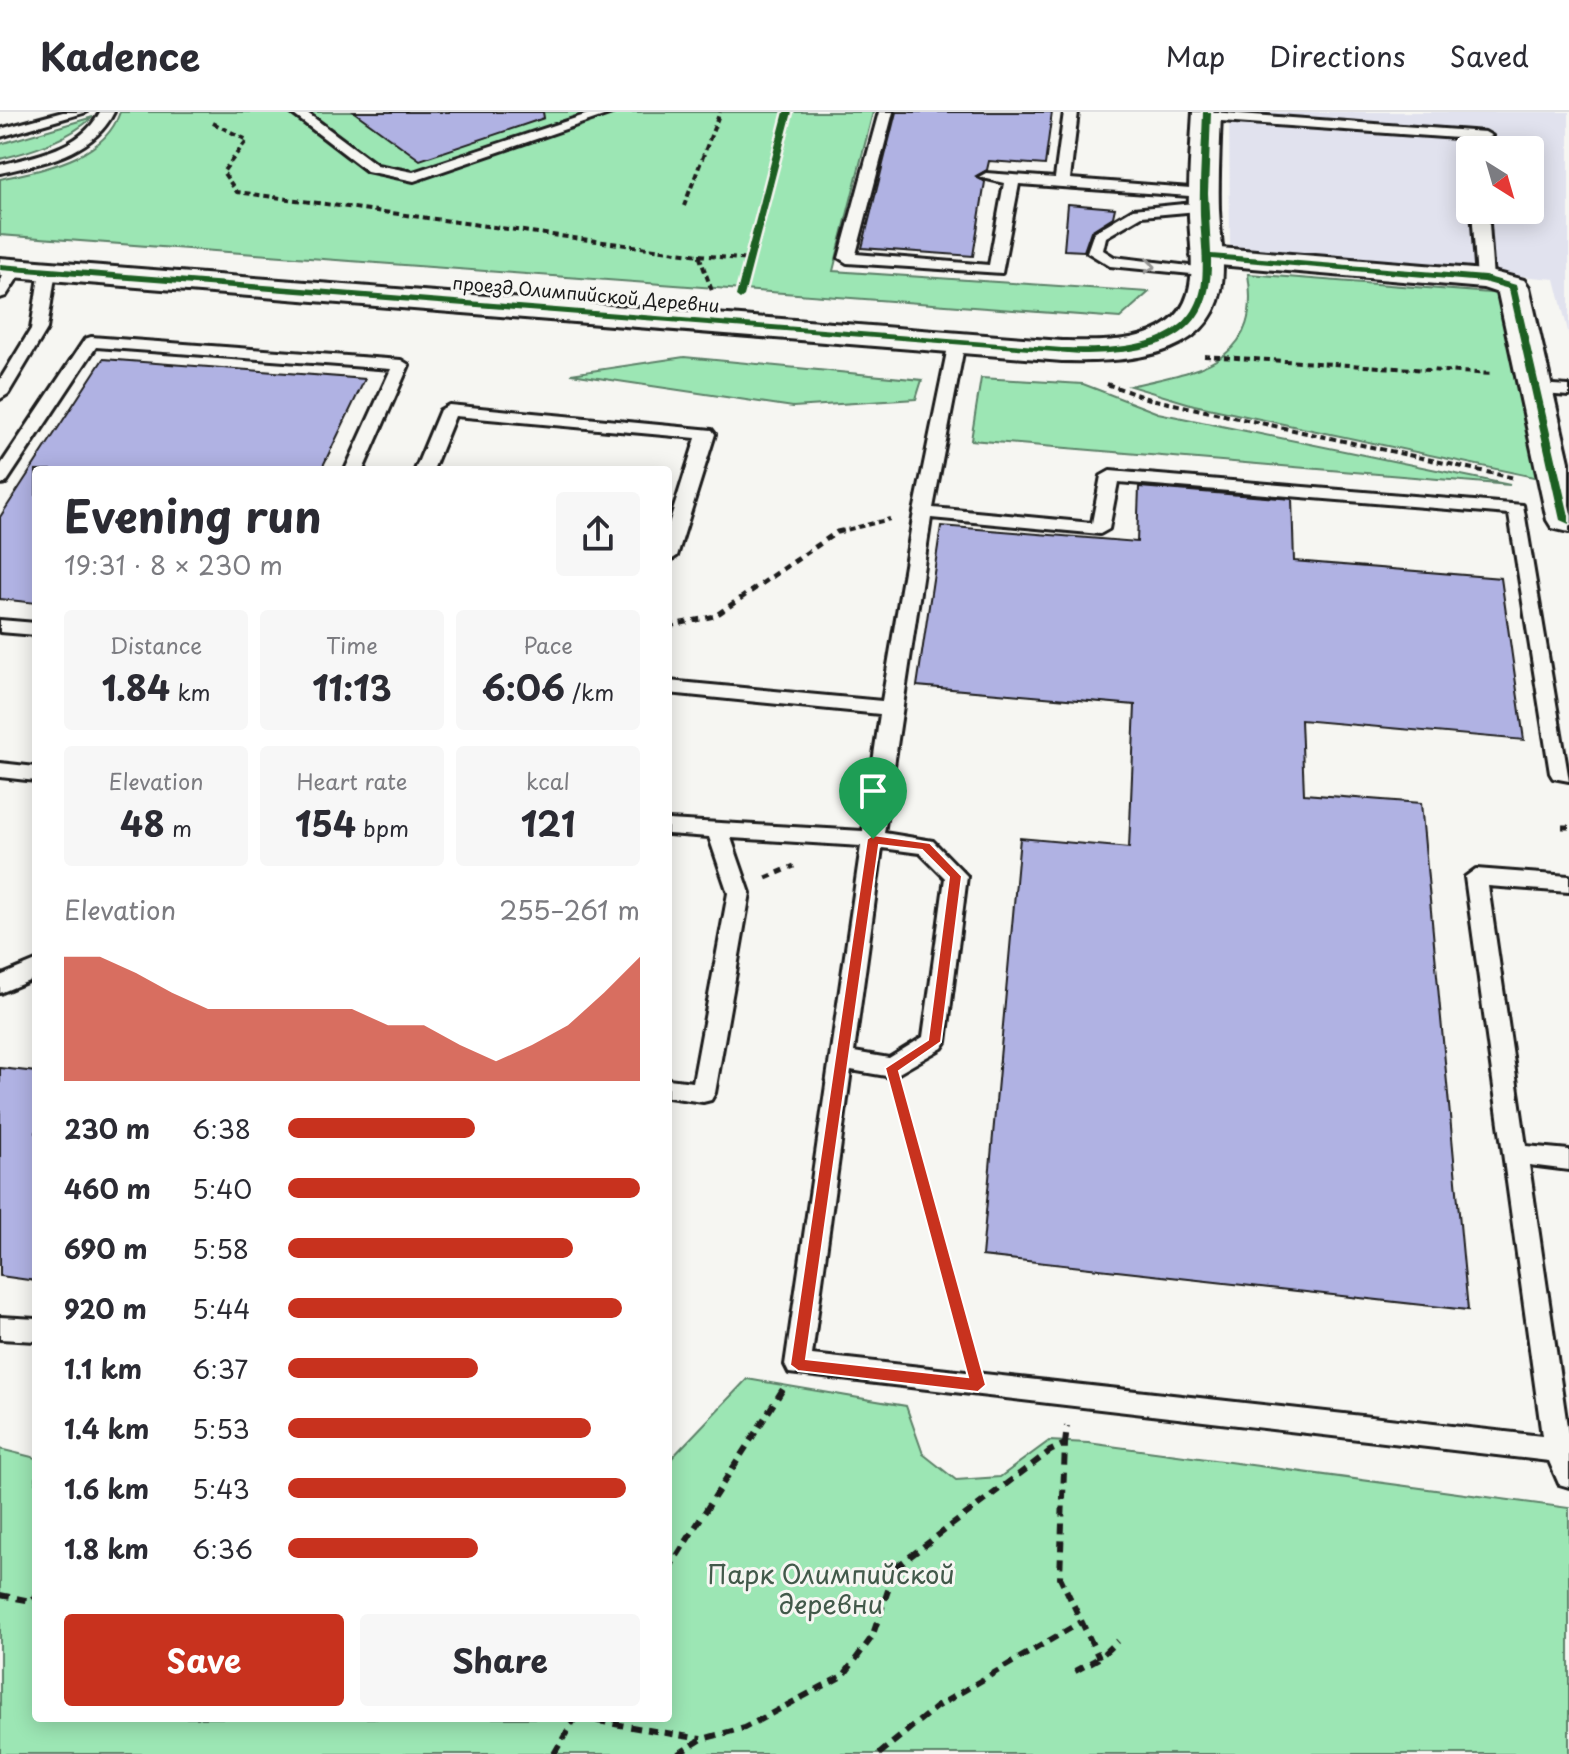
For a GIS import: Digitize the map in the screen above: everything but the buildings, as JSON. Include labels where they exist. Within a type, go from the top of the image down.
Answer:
[{"type":"street","name":"проезд Олимпийской Деревни","points":[[5,276],[48,270],[1062,351],[1108,352],[1161,340],[1195,314],[1203,298],[1207,264],[1204,200],[1207,114]]},
{"type":"street","points":[[1207,264],[1485,279],[1513,287],[1557,487],[1565,520],[1569,521]]},
{"type":"lane","points":[[0,133],[79,112]]},
{"type":"lane","points":[[0,169],[58,155],[103,124],[107,112]]},
{"type":"lane","points":[[297,112],[372,168],[414,177],[608,112]]},
{"type":"lane","points":[[886,112],[847,258],[996,270],[1012,179]]},
{"type":"lane","points":[[1062,183],[1071,112]]},
{"type":"lane","points":[[1207,114],[1485,136]]},
{"type":"lane","points":[[986,177],[1204,200]]},
{"type":"lane","points":[[1204,200],[1138,212],[1099,235],[1095,252],[1110,261],[1207,264]]},
{"type":"lane","points":[[1481,224],[1485,279]]},
{"type":"lane","points":[[0,394],[39,329],[48,270]]},
{"type":"lane","points":[[0,479],[91,342],[401,365],[356,466]]},
{"type":"lane","points":[[957,342],[923,512],[891,708],[798,1365],[1557,1450]]},
{"type":"lane","points":[[1534,383],[1569,391]]},
{"type":"lane","points":[[426,466],[449,410],[706,434],[672,543]]},
{"type":"lane","points":[[923,512],[1100,529],[1110,476],[1517,509],[1560,773],[1569,774]]},
{"type":"lane","points":[[0,626],[32,629]]},
{"type":"lane","points":[[672,687],[891,708]]},
{"type":"lane","points":[[0,770],[32,774]]},
{"type":"lane","points":[[672,827],[873,839],[926,846],[956,876],[934,1042],[892,1068],[841,1059]]},
{"type":"lane","points":[[672,1089],[703,1093],[739,893],[718,832]]},
{"type":"lane","points":[[1569,884],[1476,877],[1557,1450],[1569,1475]]},
{"type":"lane","points":[[0,985],[32,973]]},
{"type":"lane","points":[[1515,1154],[1569,1160]]},
{"type":"lane","points":[[0,1328],[32,1330]]},
{"type":"path","points":[[684,206],[720,112]]},
{"type":"path","points":[[213,123],[247,140],[223,172],[237,192],[749,260]]},
{"type":"path","points":[[746,274],[753,245]]},
{"type":"path","points":[[699,255],[714,296],[703,295]]},
{"type":"path","points":[[1199,356],[1534,383]]},
{"type":"path","points":[[1102,382],[1146,398],[1557,487]]},
{"type":"path","points":[[672,625],[715,616],[837,532],[923,512]]},
{"type":"path","points":[[892,1068],[978,1385]]},
{"type":"path","points":[[672,1564],[798,1365]]},
{"type":"path","points":[[678,1754],[702,1739],[744,1728],[844,1675],[872,1637],[896,1567],[1050,1451],[1065,1444],[1060,1577],[1099,1658]]},
{"type":"path","points":[[0,1595],[32,1600]]},
{"type":"path","points":[[879,1754],[936,1707],[1081,1622]]},
{"type":"path","points":[[1075,1671],[1099,1658],[1117,1641]]},
{"type":"path","points":[[554,1754],[574,1722]]},
{"type":"path","points":[[601,1722],[702,1739]]},
{"type":"shaded area","points":[[1229,112],[1569,112],[1569,335],[1555,279],[1230,252]]},
{"type":"green space","points":[[120,112],[873,112],[833,271],[1149,292],[1120,318],[0,235],[0,179],[53,166],[86,152],[101,141]]},
{"type":"green space","points":[[93,117],[49,144],[0,159],[0,144]]},
{"type":"green space","points":[[1248,274],[1503,294],[1543,479],[1194,405],[1130,386],[1202,367],[1235,344],[1245,327],[1250,304]]},
{"type":"green space","points":[[684,357],[922,380],[916,399],[793,407],[571,374]]},
{"type":"green space","points":[[981,378],[1083,384],[1158,413],[1510,485],[971,440]]},
{"type":"green space","name":"Парк Олимпийской деревни","points":[[747,1379],[906,1406],[923,1454],[956,1480],[1000,1477],[1049,1441],[1088,1443],[1569,1508],[1569,1754],[0,1754],[0,1449],[32,1457],[32,1722],[672,1722],[672,1458]]},
{"type":"cycle path","points":[[740,296],[788,112]]},
{"type":"cycle path","points":[[0,267],[1062,351],[1122,349],[1163,340],[1180,330],[1194,316],[1203,298],[1207,263],[1204,217],[1207,112]]},
{"type":"cycle path","points":[[1207,256],[1485,279],[1513,287],[1557,487],[1565,520],[1569,521]]},
{"type":"route","points":[[873,839],[926,846],[956,876],[934,1042],[892,1068],[978,1385],[798,1365],[873,839]]}]
